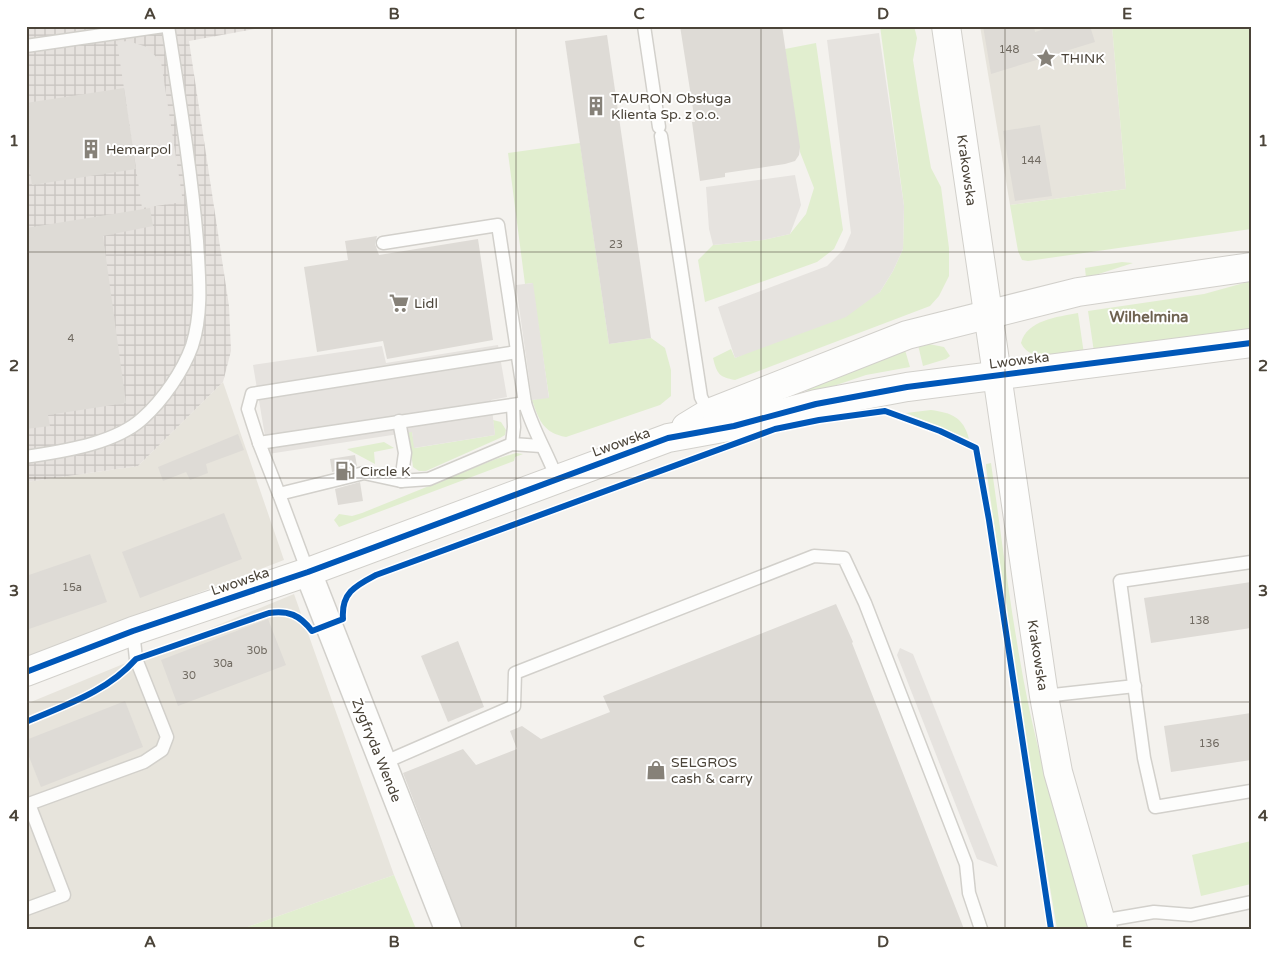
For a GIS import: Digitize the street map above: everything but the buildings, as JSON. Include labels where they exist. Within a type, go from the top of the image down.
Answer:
[{"type":"street","name":"Krakowska","points":[[946,26],[1044,696],[1058,772],[1102,925]]},
{"type":"street","name":"Lwowska","points":[[668,438],[709,413],[907,335],[1078,292],[1251,267]]},
{"type":"street","name":"Lwowska","points":[[26,672],[132,630],[308,572],[668,438],[734,426],[816,404],[907,386],[1251,343]]},
{"type":"street","name":"Zygfryda Wende","points":[[308,572],[448,929]]},
{"type":"lane","points":[[26,46],[164,26]]},
{"type":"lane","points":[[26,457],[66,451],[107,439],[143,419],[170,387],[192,346],[201,295],[194,203],[168,26]]},
{"type":"lane","points":[[644,26],[701,397],[709,413]]},
{"type":"lane","points":[[383,243],[498,225],[517,352],[519,405],[512,444]]},
{"type":"lane","points":[[308,572],[248,409],[252,394],[517,352]]},
{"type":"lane","points":[[259,443],[399,421],[519,405]]},
{"type":"lane","points":[[519,405],[541,446],[547,452],[558,479]]},
{"type":"lane","points":[[399,421],[405,453],[402,481]]},
{"type":"lane","points":[[279,494],[364,473],[402,481],[429,479],[512,444],[541,446]]},
{"type":"lane","points":[[383,763],[514,706],[514,673],[814,556],[844,558],[865,603],[966,864],[969,892],[981,929]]},
{"type":"lane","points":[[1251,562],[1120,581],[1144,758],[1155,807],[1251,791]]},
{"type":"lane","points":[[26,910],[64,895],[28,804],[144,762],[162,750],[167,737],[136,659],[132,630]]},
{"type":"lane","points":[[1044,696],[1135,686]]},
{"type":"lane","points":[[1102,925],[1154,912],[1192,915],[1251,902]]},
{"type":"shaded area","points":[[26,26],[271,26],[189,41],[229,306],[231,351],[223,382],[138,466],[26,482]]},
{"type":"shaded area","points":[[980,26],[1112,26],[1126,189],[1010,205]]},
{"type":"shaded area","points":[[879,33],[904,206],[903,249],[893,271],[880,292],[846,317],[735,358],[718,307],[827,266],[844,249],[851,233],[827,40]]},
{"type":"shaded area","points":[[128,41],[147,47],[161,62],[183,202],[142,208],[117,42]]},
{"type":"shaded area","points":[[795,175],[801,205],[790,234],[763,240],[713,245],[709,229],[706,187]]},
{"type":"shaded area","points":[[533,283],[549,398],[532,400],[516,285]]},
{"type":"shaded area","points":[[498,345],[507,397],[491,400],[495,435],[414,448],[412,432],[268,454],[253,365],[382,346],[386,363]]},
{"type":"shaded area","points":[[223,382],[284,560],[26,659],[26,482],[138,466]]},
{"type":"shaded area","points":[[294,594],[394,875],[242,929],[26,929],[26,704]]},
{"type":"shaded area","points":[[900,648],[913,654],[998,867],[977,859],[897,655]]},
{"type":"green space","points":[[880,26],[914,26],[917,38],[913,60],[931,168],[941,187],[949,248],[949,276],[939,296],[930,306],[735,380],[725,378],[716,368],[713,358],[731,349],[735,358],[880,292],[893,271],[903,249],[904,206]]},
{"type":"green space","points":[[1112,26],[1251,26],[1251,229],[1028,261],[1022,260],[1018,251],[1010,205],[1126,189]]},
{"type":"green space","points":[[816,43],[843,230],[834,249],[817,262],[705,302],[698,260],[713,245],[763,240],[790,234],[806,214],[814,188],[800,152],[785,49]]},
{"type":"green space","points":[[580,143],[609,344],[651,338],[665,348],[671,370],[671,396],[660,405],[566,437],[552,432],[543,425],[532,400],[549,397],[532,283],[525,284],[508,153]]},
{"type":"green space","points":[[1122,262],[1133,263],[1086,278],[1085,268]]},
{"type":"green space","points":[[1251,281],[1251,329],[1094,352],[1088,311],[1204,294]]},
{"type":"green space","points":[[1078,313],[1084,354],[1040,356],[1026,350],[1021,343],[1024,335],[1036,324],[1052,318]]},
{"type":"green space","points":[[929,344],[944,347],[950,356],[923,366],[918,345]]},
{"type":"green space","points":[[905,350],[910,367],[866,375],[816,392],[808,392],[806,388]]},
{"type":"green space","points":[[931,410],[956,417],[967,432],[969,439],[906,413]]},
{"type":"green space","points":[[493,420],[501,422],[506,430],[505,435],[426,471],[419,471],[413,467],[408,432],[412,432],[415,448],[495,435]]},
{"type":"green space","points":[[384,442],[394,448],[374,452],[375,464],[347,449]]},
{"type":"green space","points":[[516,453],[523,454],[515,457],[514,461],[339,527],[334,520],[339,514],[352,516],[362,513],[496,459]]},
{"type":"green space","points":[[991,463],[1014,622],[1031,717],[1051,797],[1090,929],[1057,929],[1022,721],[986,467],[986,464]]},
{"type":"green space","points":[[1251,841],[1251,884],[1201,896],[1192,855]]},
{"type":"green space","points":[[394,875],[416,929],[242,929]]},
{"type":"cycle path","points":[[26,672],[133,631],[308,572],[668,438],[734,426],[816,404],[907,387],[1251,343]]},
{"type":"cycle path","points":[[26,722],[99,689],[125,670],[136,659],[269,613],[282,612],[298,617],[312,631],[343,619],[344,603],[351,591],[376,575],[775,429],[819,420],[885,411],[940,431],[976,448],[989,520],[1051,929]]},
{"type":"place","name":"THINK","points":[[1046,58]]},
{"type":"place","name":"TAURON Obsługa Klienta Sp. z o.o.","points":[[596,106]]},
{"type":"place","name":"Hemarpol","points":[[91,149]]},
{"type":"place","name":"Lidl","points":[[399,303]]},
{"type":"place","name":"Circle K","points":[[345,471]]},
{"type":"place","name":"SELGROS cash & carry","points":[[656,770]]},
{"type":"district","name":"Wilhelmina","points":[[1149,317]]}]
